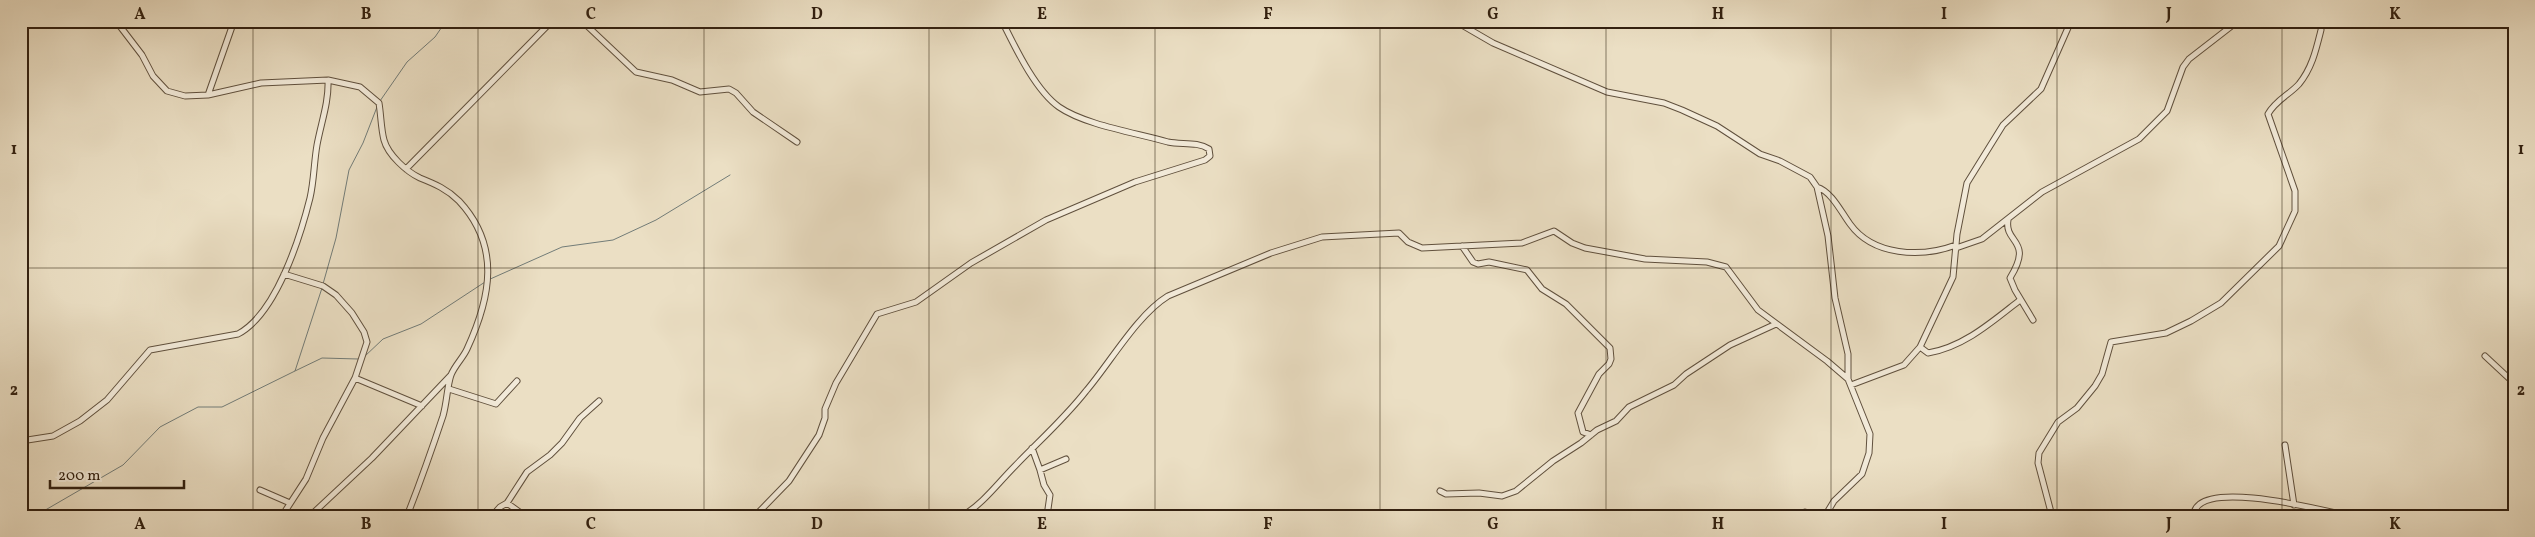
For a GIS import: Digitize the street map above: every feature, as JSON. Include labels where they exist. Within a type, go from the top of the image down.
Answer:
[{"type":"street","points":[[116,21],[142,55],[153,76],[167,90],[184,96],[208,95],[261,83],[328,80],[360,87],[379,103],[384,141],[387,148],[406,169],[419,178],[438,184],[457,200],[475,221],[486,252],[489,280],[486,296],[466,350],[452,374],[422,406],[372,458],[310,516]]},
{"type":"street","points":[[208,95],[234,21]]},
{"type":"street","points":[[406,169],[552,21]]},
{"type":"street","points":[[582,21],[636,72],[672,80],[700,92],[729,89],[736,93],[753,112],[797,142]]},
{"type":"street","points":[[755,516],[789,481],[802,464],[819,435],[825,418],[825,408],[836,383],[877,314],[916,302],[971,263],[1046,220],[1135,182],[1205,160],[1210,156],[1209,149],[1200,145],[1176,144],[1129,133],[1102,125],[1059,106],[1036,83],[1002,21]]},
{"type":"street","points":[[1455,21],[1493,43],[1607,92],[1664,103],[1702,119],[1760,154],[1804,173],[1817,187],[1822,189],[1836,202],[1857,233],[1871,244],[1898,251],[1916,252],[1929,252],[1982,238],[2008,220],[2042,192],[2139,139],[2167,111],[2183,67],[2189,59],[2238,21]]},
{"type":"street","points":[[1850,385],[1904,365],[1920,347],[1953,277],[1956,246],[1967,183],[2003,125],[2041,89],[2071,21]]},
{"type":"street","points":[[2052,516],[2038,463],[2039,453],[2058,422],[2077,408],[2096,386],[2102,374],[2111,342],[2166,333],[2191,322],[2221,304],[2280,246],[2295,211],[2295,191],[2268,114],[2274,104],[2298,84],[2314,61],[2321,30]]},
{"type":"street","points":[[21,442],[53,436],[80,421],[107,400],[150,350],[238,334],[250,328],[263,312],[284,274],[310,198],[317,145],[329,93],[328,80]]},
{"type":"street","points":[[329,93],[338,83]]},
{"type":"street","points":[[1817,187],[1833,270],[1835,298],[1848,354],[1848,379],[1870,434],[1869,453],[1862,474],[1834,501],[1825,516]]},
{"type":"street","points":[[2008,220],[2008,229],[2020,250],[2019,264],[2010,278],[2020,300],[2034,320]]},
{"type":"street","points":[[962,516],[982,501],[1086,392],[1120,346],[1156,304],[1168,296],[1271,253],[1329,236],[1400,233],[1408,242],[1422,248],[1522,243],[1554,231],[1572,243],[1592,249],[1645,259],[1718,264],[1726,267],[1752,303],[1776,324],[1848,379]]},
{"type":"street","points":[[1462,246],[1473,262],[1478,264],[1489,262],[1527,270],[1542,289],[1566,304],[1610,348],[1611,359],[1609,364],[1597,378],[1578,413],[1583,432],[1590,435]]},
{"type":"street","points":[[282,516],[306,479],[323,438],[355,378],[367,342],[364,332],[352,313],[323,286],[284,274]]},
{"type":"street","points":[[1920,347],[1928,353],[1940,351],[1984,328],[2020,300]]},
{"type":"street","points":[[1440,491],[1446,494],[1478,493],[1502,496],[1516,491],[1553,461],[1590,435],[1616,421],[1633,405],[1649,399],[1674,385],[1686,374],[1730,345],[1776,324]]},
{"type":"street","points":[[2485,356],[2514,383]]},
{"type":"street","points":[[408,516],[444,414],[452,374]]},
{"type":"street","points":[[355,378],[422,406]]},
{"type":"street","points":[[449,389],[496,404],[517,381]]},
{"type":"street","points":[[492,516],[500,507],[507,504],[526,472],[550,454],[580,418],[600,401]]},
{"type":"street","points":[[2285,445],[2294,505]]},
{"type":"street","points":[[1032,448],[1044,485],[1050,495],[1047,516]]},
{"type":"street","points":[[1040,470],[1066,459]]},
{"type":"street","points":[[260,490],[290,503]]},
{"type":"street","points":[[2194,516],[2196,506],[2199,503],[2220,497],[2248,497],[2349,516]]},
{"type":"street","points":[[507,504],[525,516]]},
{"type":"street","points":[[1794,516],[1805,512],[1817,516]]},
{"type":"waterway","points":[[380,101],[407,62],[435,37],[446,21]]},
{"type":"waterway","points":[[323,284],[336,238],[349,170],[363,143],[377,107]]},
{"type":"waterway","points":[[488,280],[562,247],[613,240],[656,220],[730,175]]},
{"type":"waterway","points":[[364,357],[383,339],[421,324],[485,282]]},
{"type":"waterway","points":[[35,516],[123,465],[160,427],[198,407],[222,407],[295,371],[322,288]]},
{"type":"waterway","points":[[295,371],[322,358],[358,359]]}]
